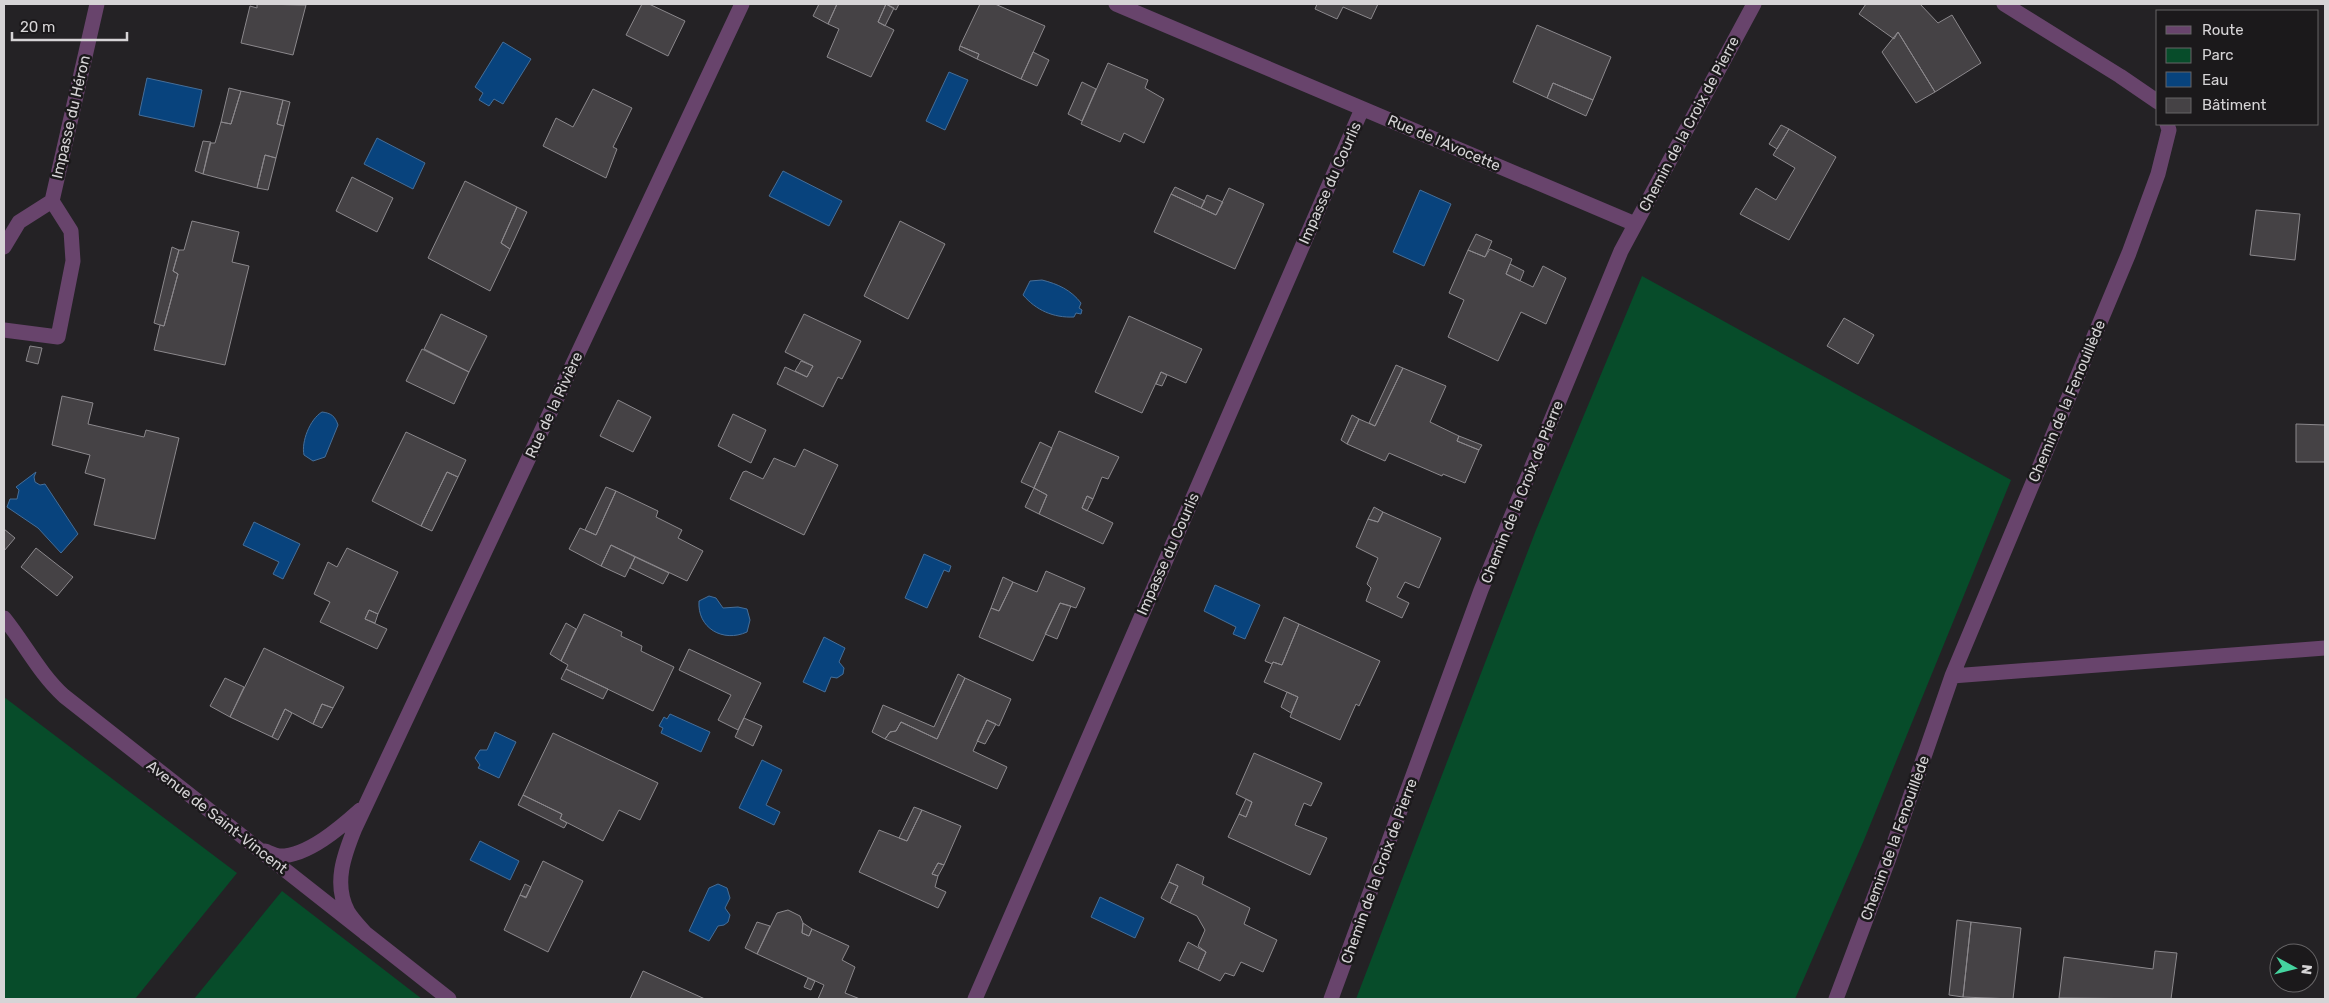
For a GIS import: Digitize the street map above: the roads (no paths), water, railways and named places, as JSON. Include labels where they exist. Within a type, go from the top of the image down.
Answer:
[{"type":"street","name":"Impasse du Héron","points":[[52,201],[97,4]]},
{"type":"street","name":"Rue de la Rivière","points":[[366,934],[348,912],[339,885],[344,855],[365,806],[742,4]]},
{"type":"street","name":"Rue de l'Avocette","points":[[1116,4],[1635,224]]},
{"type":"street","name":"Chemin de la Croix de Pierre","points":[[1331,999],[1481,590],[1621,251],[1754,4]]},
{"type":"street","points":[[2004,4],[2156,101]]},
{"type":"street","name":"Impasse du Courlis","points":[[975,999],[1362,109]]},
{"type":"street","name":"Chemin de la Fenouillède","points":[[1836,999],[1889,858],[1952,676],[2128,253],[2158,174],[2169,130],[2167,125]]},
{"type":"street","points":[[4,247],[19,222],[52,201],[72,231],[73,261],[58,337],[4,330]]},
{"type":"street","name":"Avenue de Saint-Vincent","points":[[4,618],[46,679],[64,696],[449,999]]},
{"type":"street","points":[[1952,676],[2325,648]]},
{"type":"street","name":"Rue de la Rivière","points":[[260,850],[280,856],[306,850],[340,828],[365,806]]},
{"type":"water","points":[[503,42],[531,59],[503,104],[494,99],[489,106],[479,100],[483,93],[475,87]]},
{"type":"water","points":[[949,72],[968,80],[945,130],[926,121]]},
{"type":"water","points":[[147,78],[202,90],[194,127],[139,115]]},
{"type":"water","points":[[377,138],[425,163],[413,189],[364,164]]},
{"type":"water","points":[[783,171],[842,201],[829,226],[769,196]]},
{"type":"water","points":[[1420,190],[1451,204],[1424,266],[1393,252]]},
{"type":"water","points":[[1042,280],[1059,286],[1073,294],[1081,303],[1079,308],[1082,310],[1081,314],[1076,313],[1074,317],[1059,316],[1039,309],[1028,300],[1023,295],[1030,281]]},
{"type":"water","points":[[322,412],[328,413],[336,419],[338,425],[325,457],[313,461],[304,455],[305,438],[310,425]]},
{"type":"water","points":[[36,472],[35,482],[40,485],[45,484],[78,534],[61,553],[38,528],[7,507],[10,499],[17,499],[19,490],[16,487]]},
{"type":"water","points":[[254,522],[300,544],[283,579],[273,574],[279,562],[243,545]]},
{"type":"water","points":[[924,554],[951,566],[949,572],[944,570],[927,608],[905,598]]},
{"type":"water","points":[[1215,585],[1260,605],[1245,639],[1233,634],[1236,627],[1204,611]]},
{"type":"water","points":[[709,596],[716,598],[723,608],[738,607],[747,609],[750,620],[747,632],[729,636],[713,631],[707,626],[702,619],[699,601]]},
{"type":"water","points":[[824,637],[845,648],[839,662],[844,668],[843,674],[837,678],[831,677],[825,692],[803,682]]},
{"type":"water","points":[[670,714],[710,732],[701,752],[661,733],[663,728],[659,726],[664,717],[667,719]]},
{"type":"water","points":[[495,732],[516,742],[499,778],[478,768],[480,765],[475,758],[480,750],[487,750]]},
{"type":"water","points":[[762,760],[782,770],[766,805],[780,812],[774,825],[739,808]]},
{"type":"water","points":[[480,841],[519,861],[510,880],[470,860]]},
{"type":"water","points":[[718,884],[727,888],[730,898],[725,908],[730,915],[728,922],[718,926],[709,941],[689,931],[709,888]]},
{"type":"water","points":[[1100,897],[1144,918],[1135,938],[1091,917]]}]
